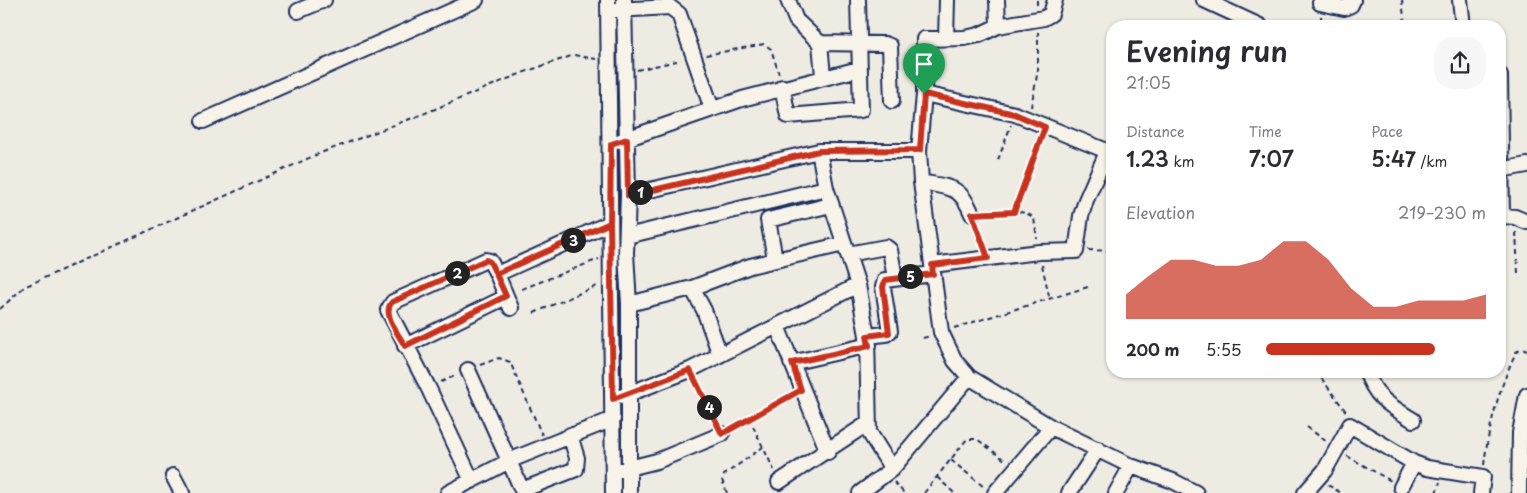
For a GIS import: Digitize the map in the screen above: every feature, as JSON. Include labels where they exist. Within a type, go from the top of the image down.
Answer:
[{"type":"street","points":[[298,11],[324,0]]},
{"type":"street","points":[[202,121],[460,4],[476,0]]},
{"type":"street","points":[[788,0],[796,20],[820,43],[823,76]]},
{"type":"street","points":[[782,87],[788,116],[859,111],[862,105],[859,69],[858,0]]},
{"type":"street","points":[[946,38],[947,0]]},
{"type":"street","points":[[997,0],[998,26]]},
{"type":"street","points":[[1055,0],[1051,14],[1038,19],[998,26],[979,34],[924,39],[924,94],[920,150],[921,182],[941,332],[955,360],[969,377],[1051,427],[1131,466],[1172,481],[1196,493]]},
{"type":"street","points":[[1204,0],[1247,20]]},
{"type":"street","points":[[1320,3],[1344,8],[1351,5],[1352,0]]},
{"type":"street","points":[[1460,0],[1462,20]]},
{"type":"street","points":[[613,493],[611,144],[608,5],[670,7],[680,14],[712,109]]},
{"type":"street","points":[[624,5],[628,196],[629,493]]},
{"type":"street","points":[[820,43],[885,44],[890,46],[892,101]]},
{"type":"street","points":[[611,144],[782,87],[859,69]]},
{"type":"street","points":[[924,94],[1015,114],[1106,150]]},
{"type":"street","points":[[628,196],[819,151],[920,150]]},
{"type":"street","points":[[819,151],[826,188],[858,285],[868,341],[867,424],[876,446],[892,469]]},
{"type":"street","points":[[792,363],[868,341],[890,331],[883,284],[885,280],[988,258],[1038,252],[1076,251],[1081,216],[1106,161]]},
{"type":"street","points":[[1506,169],[1527,165]]},
{"type":"street","points":[[921,182],[958,191],[966,198],[972,214]]},
{"type":"street","points":[[627,236],[826,188]]},
{"type":"street","points":[[775,259],[768,220],[831,205]]},
{"type":"street","points":[[1506,217],[1521,219]]},
{"type":"street","points":[[496,274],[610,223]]},
{"type":"street","points":[[629,304],[692,288],[750,266],[775,259],[846,249],[886,247],[890,250],[895,278]]},
{"type":"street","points":[[405,346],[508,302],[490,262],[486,260],[392,302],[389,305],[388,314],[405,346],[428,388],[472,481]]},
{"type":"street","points":[[613,399],[690,370],[858,285]]},
{"type":"street","points":[[692,288],[704,310],[720,355]]},
{"type":"street","points":[[778,326],[801,390],[828,452]]},
{"type":"street","points":[[468,370],[522,490],[576,469],[578,462],[570,435]]},
{"type":"street","points":[[860,493],[892,469],[969,377]]},
{"type":"street","points":[[1368,378],[1370,386],[1380,397],[1413,420]]},
{"type":"street","points":[[1519,493],[1523,476],[1520,433],[1527,395]]},
{"type":"street","points":[[448,493],[510,460],[546,444],[613,419]]},
{"type":"street","points":[[779,482],[828,452],[867,424]]},
{"type":"street","points":[[1305,493],[1325,470],[1350,425],[1414,463],[1427,468],[1483,477],[1481,493]]},
{"type":"street","points":[[990,490],[1016,468],[1051,427]]},
{"type":"street","points":[[613,471],[681,452],[722,434]]},
{"type":"street","points":[[1069,493],[1098,449]]},
{"type":"street","points":[[1401,487],[1414,463]]},
{"type":"street","points":[[1116,493],[1131,466]]},
{"type":"street","points":[[173,476],[182,493]]},
{"type":"path","points":[[1402,0],[1404,20]]},
{"type":"path","points":[[1029,120],[1038,70],[1038,19]]},
{"type":"path","points":[[625,72],[764,44],[771,48],[782,87]]},
{"type":"path","points":[[0,310],[24,287],[318,154],[423,114],[522,73],[574,55],[608,62]]},
{"type":"path","points":[[998,160],[1015,114]]},
{"type":"path","points":[[1014,212],[1045,127]]},
{"type":"path","points":[[988,258],[972,214],[1014,212],[1028,214],[1034,218],[1038,252],[1050,300]]},
{"type":"path","points":[[1518,273],[1521,219]]},
{"type":"path","points":[[1076,251],[1106,251]]},
{"type":"path","points":[[522,290],[611,255]]},
{"type":"path","points":[[534,313],[612,279]]},
{"type":"path","points":[[941,332],[1091,286]]},
{"type":"path","points":[[1506,374],[1516,352],[1522,349],[1527,351]]},
{"type":"path","points":[[428,388],[495,358],[502,358],[510,362],[546,444]]},
{"type":"path","points":[[690,370],[722,434],[801,390]]},
{"type":"path","points":[[1321,378],[1347,412],[1350,425]]},
{"type":"path","points":[[1483,477],[1491,418],[1504,378]]},
{"type":"path","points":[[727,493],[722,480],[724,475],[763,447],[749,418]]},
{"type":"path","points":[[1307,427],[1337,450],[1401,487]]},
{"type":"path","points":[[924,493],[968,440],[973,438],[1016,468]]},
{"type":"path","points":[[951,460],[990,490]]},
{"type":"path","points":[[937,477],[954,493]]},
{"type":"route","points":[[924,94],[920,150],[819,151],[672,184],[628,196],[627,139],[611,144],[610,223],[496,274],[490,262],[486,260],[392,302],[389,305],[388,314],[405,346],[506,296],[496,274],[554,249],[610,223],[613,399],[690,370],[722,434],[801,390],[792,363],[869,346],[867,336],[889,333],[890,328],[883,287],[885,280],[933,274],[932,265],[988,258],[972,214],[1014,212],[1045,127],[1015,114],[924,94]]}]
